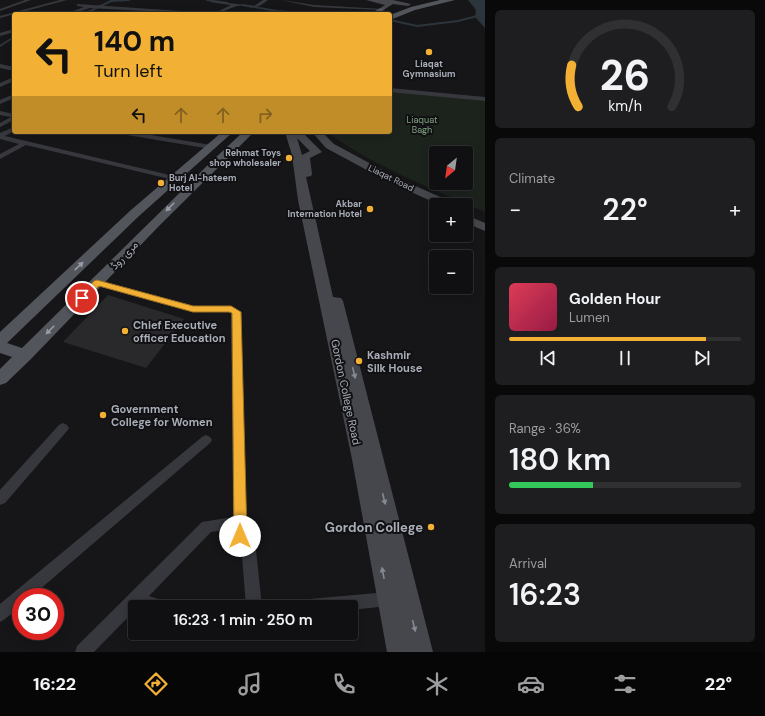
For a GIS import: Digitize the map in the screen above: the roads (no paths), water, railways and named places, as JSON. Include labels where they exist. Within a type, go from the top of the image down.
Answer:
[{"type":"main road","points":[[408,4],[414,0]]},
{"type":"main road","points":[[380,12],[426,0]]},
{"type":"main road","points":[[392,19],[449,1]]},
{"type":"main road","name":"مری روڈ","points":[[0,341],[174,178],[226,134]]},
{"type":"main road","name":"مری روڈ","points":[[0,379],[97,283],[152,225],[247,134]]},
{"type":"main road","points":[[0,347],[25,355]]},
{"type":"street","points":[[0,10],[29,0]]},
{"type":"street","points":[[26,12],[65,0]]},
{"type":"street","points":[[252,12],[257,9],[257,6],[266,0]]},
{"type":"street","points":[[283,0],[314,6],[368,12]]},
{"type":"street","points":[[369,0],[390,4],[378,12]]},
{"type":"street","points":[[379,0],[408,4]]},
{"type":"street","points":[[212,2],[257,6]]},
{"type":"street","points":[[71,12],[89,4],[94,8],[181,12]]},
{"type":"street","points":[[219,12],[236,4]]},
{"type":"street","points":[[0,35],[12,31]]},
{"type":"street","points":[[0,32],[6,33]]},
{"type":"street","points":[[0,85],[12,80]]},
{"type":"street","points":[[392,90],[485,99]]},
{"type":"street","points":[[0,102],[12,97]]},
{"type":"street","points":[[0,113],[12,116]]},
{"type":"street","points":[[0,125],[12,118]]},
{"type":"street","points":[[0,137],[12,130]]},
{"type":"street","points":[[131,134],[211,148]]},
{"type":"street","name":"Gordon College Road","points":[[291,134],[297,155],[304,200],[361,460],[388,599],[396,652]]},
{"type":"street","name":"Liaqat Road","points":[[298,134],[306,144],[322,149],[434,198]]},
{"type":"street","name":"Liaqat Road","points":[[318,134],[322,149],[429,202]]},
{"type":"street","points":[[0,137],[174,178]]},
{"type":"street","points":[[0,157],[25,143]]},
{"type":"street","points":[[297,155],[303,150],[322,149]]},
{"type":"street","name":"Gordon College Road","points":[[322,149],[305,157],[304,163],[421,652]]},
{"type":"street","points":[[473,215],[485,220]]},
{"type":"street","points":[[473,221],[485,227]]},
{"type":"street","points":[[97,283],[193,309],[235,310],[236,312],[241,522],[240,549],[249,550],[253,600]]},
{"type":"street","points":[[0,499],[62,428]]},
{"type":"street","points":[[0,614],[206,440]]},
{"type":"street","points":[[83,652],[207,526],[241,522]]},
{"type":"street","points":[[137,597],[142,600]]},
{"type":"street","points":[[358,602],[388,599]]},
{"type":"waterway","points":[[88,12],[111,1],[129,0]]},
{"type":"waterway","points":[[207,0],[227,3]]},
{"type":"waterway","points":[[243,5],[289,12]]},
{"type":"waterway","points":[[392,20],[417,26],[458,21],[485,14]]},
{"type":"waterway","points":[[0,46],[12,38]]},
{"type":"place","name":"Liaqat Gymnasium","points":[[429,52]]},
{"type":"place","name":"Rehmat Toys shop wholesaler","points":[[289,158]]},
{"type":"place","name":"Burj Al-hateem Hotel","points":[[161,183]]},
{"type":"place","name":"Akbar Internation Hotel","points":[[370,209]]},
{"type":"place","name":"Chief Executive officer Education","points":[[125,331]]},
{"type":"place","name":"Kashmir Silk House","points":[[359,361]]},
{"type":"place","name":"Government College for Women","points":[[103,415]]},
{"type":"place","name":"Gordon College","points":[[431,527]]},
{"type":"park label","name":"Liaquat Bagh","points":[[422,126]]}]
